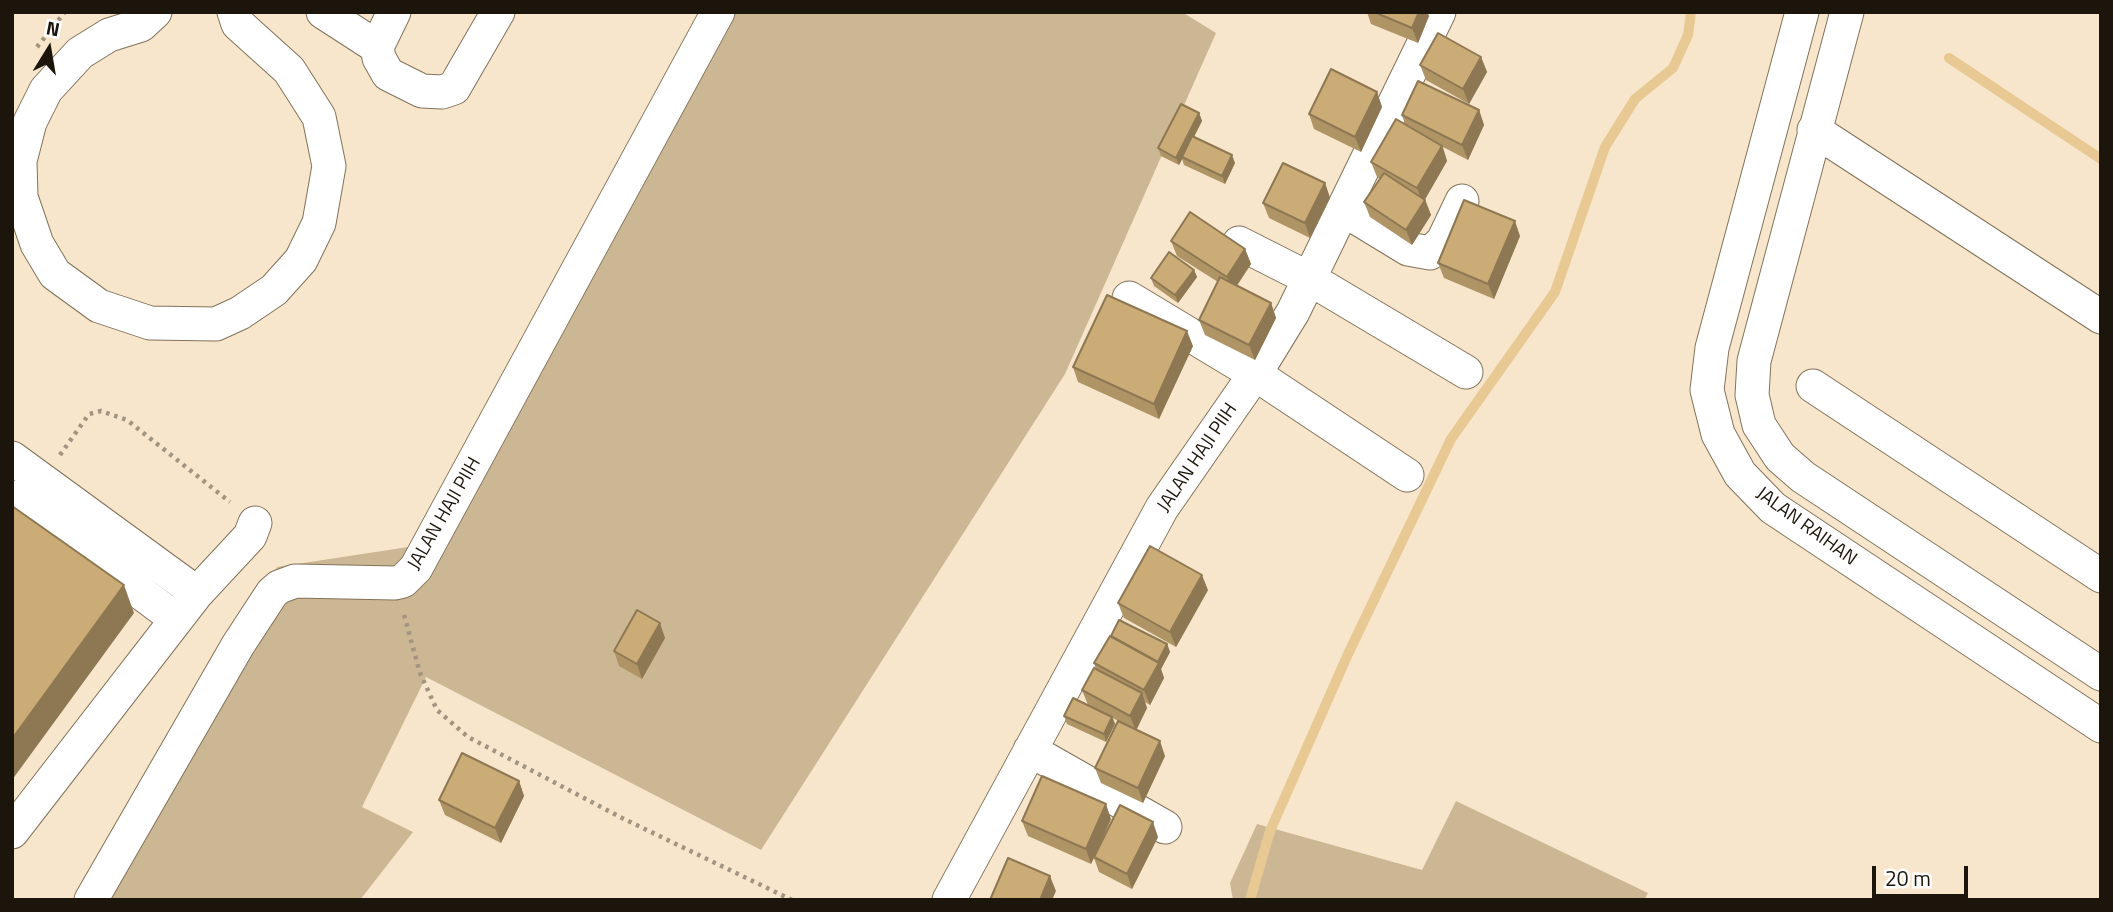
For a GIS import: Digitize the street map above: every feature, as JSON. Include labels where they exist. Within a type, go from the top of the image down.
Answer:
[{"type":"street","points":[[155,12],[141,24],[110,35],[80,53],[46,90],[30,122],[20,161],[21,197],[37,244],[55,274],[99,306],[150,323],[216,324],[240,313],[274,290],[301,260],[319,223],[329,166],[319,117],[289,69],[238,24],[234,12]]},
{"type":"street","points":[[323,12],[377,47]]},
{"type":"street","points":[[394,12],[377,47],[379,58],[388,74],[422,91],[442,92],[454,88],[498,12]]},
{"type":"street","name":"JALAN HAJI PIIH","points":[[91,900],[238,645],[272,593],[295,581],[395,583],[410,575],[425,555],[718,12]]},
{"type":"street","name":"JALAN HAJI PIIH","points":[[949,900],[1162,508],[1255,374],[1310,279],[1440,12]]},
{"type":"street","name":"JALAN RAIHAN","points":[[1802,12],[1707,373],[1710,409],[1718,434],[1740,474],[1773,508],[2101,726]]},
{"type":"street","name":"JALAN RAIHAN","points":[[1847,12],[1754,361],[1752,395],[1759,425],[1780,457],[1803,477],[2101,674]]},
{"type":"street","points":[[1814,130],[2101,317]]},
{"type":"street","points":[[1344,210],[1409,249],[1430,253],[1443,242],[1462,201]]},
{"type":"street","points":[[1747,216],[1788,228]]},
{"type":"street","points":[[1239,243],[1310,279],[1466,372]]},
{"type":"street","points":[[1129,298],[1255,374],[1407,475]]},
{"type":"street","points":[[1813,386],[2101,576]]},
{"type":"street","points":[[23,481],[197,593]]},
{"type":"street","points":[[23,481],[176,619]]},
{"type":"street","points":[[12,832],[176,619],[250,536],[255,523]]},
{"type":"street","points":[[1875,576],[1898,541]]},
{"type":"street","points":[[1030,750],[1165,827]]},
{"type":"path","points":[[23,481],[89,414],[101,411],[127,420],[255,523]]},
{"type":"path","points":[[395,583],[428,692],[437,710],[451,723],[525,770],[792,900]]},
{"type":"shaded area","points":[[725,12],[1182,12],[1216,33],[1065,374],[761,850],[426,677],[362,807],[413,832],[360,900],[88,900],[277,567],[441,542]]},
{"type":"shaded area","points":[[1456,801],[1648,893],[1644,900],[1233,900],[1230,883],[1257,824],[1422,870]]},
{"type":"building","points":[[1374,12],[1419,12],[1412,28]]},
{"type":"building","points":[[1438,33],[1481,57],[1463,89],[1420,65]]},
{"type":"building","points":[[1331,69],[1377,92],[1355,137],[1309,114]]},
{"type":"building","points":[[1418,81],[1479,110],[1462,145],[1402,115]]},
{"type":"building","points":[[1181,104],[1199,113],[1176,158],[1158,148]]},
{"type":"building","points":[[1396,119],[1442,146],[1417,188],[1371,162]]},
{"type":"building","points":[[1192,136],[1232,155],[1222,176],[1182,157]]},
{"type":"building","points":[[1283,163],[1325,183],[1305,223],[1263,203]]},
{"type":"building","points":[[1384,173],[1425,200],[1406,230],[1364,202]]},
{"type":"building","points":[[1464,200],[1515,221],[1488,284],[1438,263]]},
{"type":"building","points":[[1190,212],[1245,249],[1227,277],[1171,241]]},
{"type":"building","points":[[1169,252],[1194,270],[1175,295],[1151,278]]},
{"type":"building","points":[[1220,277],[1271,303],[1249,345],[1199,320]]},
{"type":"building","points":[[1107,295],[1187,331],[1154,404],[1073,367]]},
{"type":"building","points":[[12,506],[124,585],[12,739]]},
{"type":"building","points":[[1150,546],[1202,575],[1170,632],[1118,603]]},
{"type":"building","points":[[637,610],[660,623],[637,664],[614,651]]},
{"type":"building","points":[[1119,620],[1167,644],[1158,662],[1111,636]]},
{"type":"building","points":[[1110,636],[1159,663],[1144,690],[1094,663]]},
{"type":"building","points":[[1094,668],[1142,693],[1130,716],[1082,690]]},
{"type":"building","points":[[1073,698],[1112,717],[1104,734],[1064,716]]},
{"type":"building","points":[[1118,721],[1160,741],[1138,788],[1095,768]]},
{"type":"building","points":[[462,753],[519,781],[495,828],[439,800]]},
{"type":"building","points":[[1042,776],[1106,804],[1086,849],[1022,821]]},
{"type":"building","points":[[1120,805],[1153,822],[1127,874],[1094,857]]},
{"type":"building","points":[[1008,858],[1050,876],[1040,900],[990,900]]},
{"type":"waterway","points":[[1250,900],[1270,831],[1348,654],[1451,439],[1555,292],[1605,147],[1635,99],[1673,68],[1688,35],[1691,12]]},
{"type":"waterway","points":[[1949,58],[2101,159]]}]
